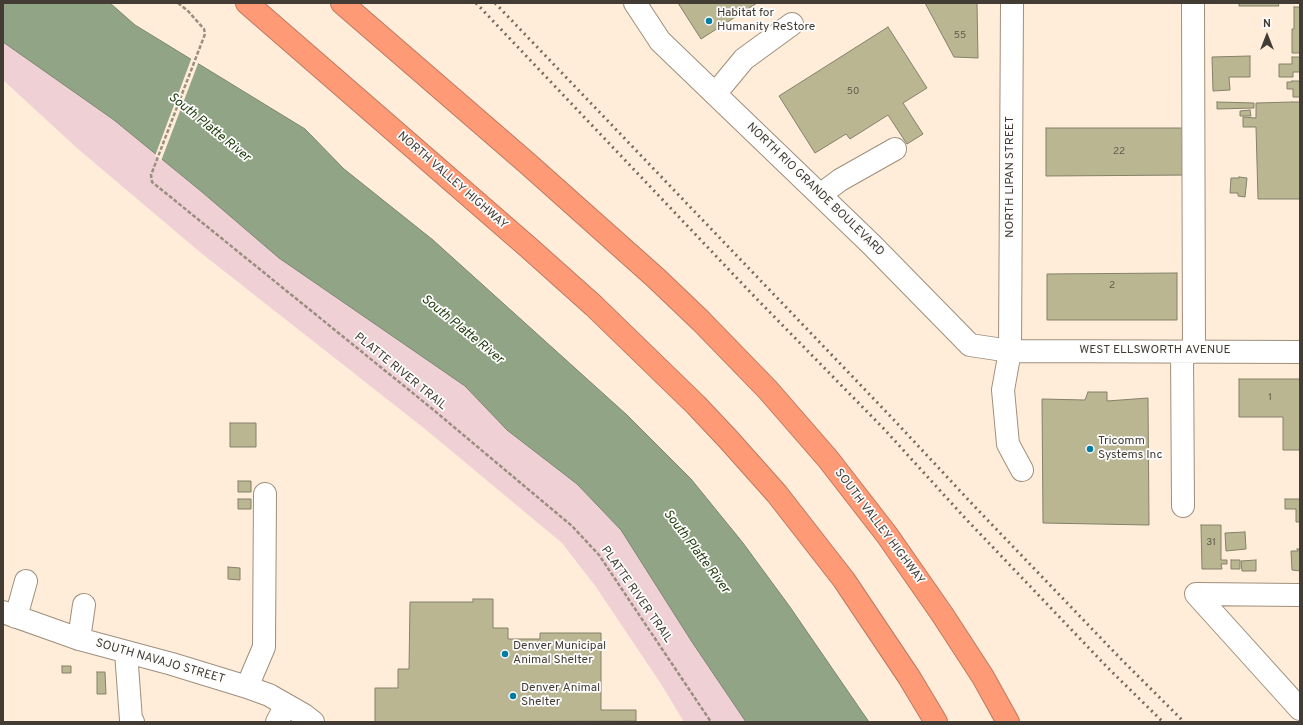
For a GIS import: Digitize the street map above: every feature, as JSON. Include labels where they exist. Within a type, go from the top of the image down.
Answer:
[{"type":"highway","name":"NORTH VALLEY HIGHWAY","points":[[247,3],[594,306],[654,363],[728,438],[804,527],[865,611],[909,677],[936,722]]},
{"type":"highway","name":"SOUTH VALLEY HIGHWAY","points":[[342,3],[527,163],[656,278],[728,348],[828,459],[887,535],[942,614],[979,671],[1008,722]]},
{"type":"street","name":"NORTH RIO GRANDE BOULEVARD","points":[[635,3],[660,41],[872,245],[970,345],[1010,351]]},
{"type":"street","name":"NORTH LIPAN STREET","points":[[1012,3],[1010,351],[1002,390],[1008,444],[1022,470]]},
{"type":"street","points":[[1183,506],[1188,352],[1193,3]]},
{"type":"street","points":[[715,94],[744,59],[792,24]]},
{"type":"street","points":[[820,195],[840,180],[895,149]]},
{"type":"street","name":"WEST ELLSWORTH AVENUE","points":[[1010,351],[1300,352]]},
{"type":"street","points":[[247,687],[264,647],[266,494]]},
{"type":"street","points":[[10,614],[26,581]]},
{"type":"street","points":[[1300,595],[1196,594],[1300,709]]},
{"type":"street","points":[[79,639],[84,605]]},
{"type":"street","name":"SOUTH NAVAJO STREET","points":[[10,614],[79,639],[247,687],[269,695],[282,713],[313,722]]},
{"type":"street","points":[[126,652],[131,720],[133,722]]},
{"type":"path","name":"PLATTE RIVER TRAIL","points":[[178,3],[188,11],[204,29],[205,34],[151,175],[152,182],[430,406],[572,526],[599,555],[711,722]]},
{"type":"shaded area","points":[[3,42],[114,120],[202,192],[279,258],[465,386],[507,430],[577,484],[621,530],[692,642],[746,722],[684,722],[661,684],[596,587],[562,543],[425,429],[201,253],[78,149],[3,80]]},
{"type":"water","name":"South Platte River","points":[[3,3],[110,3],[135,25],[305,129],[344,169],[433,240],[627,415],[691,479],[743,543],[790,607],[869,722],[746,722],[692,642],[621,530],[577,484],[507,430],[465,386],[279,258],[202,192],[114,120],[3,42]]},
{"type":"pier","points":[[192,57],[199,61],[161,161],[155,156]]},
{"type":"building","name":"Habitat for Humanity ReStore","points":[[678,3],[757,3],[701,39]]},
{"type":"building","points":[[925,3],[977,3],[978,58],[954,57]]},
{"type":"building","points":[[1239,3],[1278,3],[1279,6],[1239,6]]},
{"type":"building","points":[[1294,7],[1300,7],[1300,53],[1292,53]]},
{"type":"building","points":[[888,27],[927,88],[903,103],[923,134],[907,144],[888,115],[850,139],[846,134],[815,153],[779,96]]},
{"type":"building","points":[[1250,56],[1250,77],[1229,77],[1230,90],[1213,91],[1212,57]]},
{"type":"building","points":[[1292,57],[1300,57],[1300,72],[1293,72],[1293,77],[1279,77],[1279,64],[1292,64]]},
{"type":"building","points":[[1300,81],[1300,97],[1293,97],[1293,89],[1287,89],[1287,82]]},
{"type":"building","points":[[1217,102],[1254,103],[1254,108],[1217,109]]},
{"type":"building","points":[[1300,102],[1300,199],[1258,199],[1256,127],[1243,127],[1243,117],[1256,118],[1256,103]]},
{"type":"building","points":[[1250,110],[1251,116],[1240,116],[1240,111]]},
{"type":"building","points":[[1046,128],[1191,128],[1192,175],[1046,176]]},
{"type":"building","points":[[1231,178],[1247,178],[1245,197],[1238,196],[1238,193],[1230,193]]},
{"type":"building","points":[[1177,273],[1177,320],[1047,320],[1047,274]]},
{"type":"building","points":[[1239,379],[1300,379],[1300,450],[1283,450],[1283,417],[1239,417]]},
{"type":"building","points":[[1088,392],[1107,392],[1107,401],[1148,398],[1149,525],[1043,523],[1042,399],[1085,400]]},
{"type":"building","points":[[230,423],[256,423],[256,447],[230,447]]},
{"type":"building","points":[[238,481],[251,481],[251,492],[238,492]]},
{"type":"building","points":[[238,499],[251,499],[251,509],[238,509]]},
{"type":"building","points":[[1285,499],[1300,499],[1300,522],[1296,522],[1296,509],[1285,509]]},
{"type":"building","points":[[1201,525],[1221,525],[1221,560],[1227,560],[1227,564],[1221,564],[1222,569],[1202,569]]},
{"type":"building","points":[[1245,532],[1246,549],[1226,551],[1225,533]]},
{"type":"building","points":[[1297,549],[1300,549],[1300,571],[1292,570],[1291,551],[1298,551]]},
{"type":"building","points":[[1231,560],[1240,560],[1240,569],[1231,569]]},
{"type":"building","points":[[1256,560],[1256,571],[1242,571],[1241,561]]},
{"type":"building","points":[[228,567],[240,568],[240,580],[228,579]]},
{"type":"building","name":"Denver Municipal Animal Shelter","points":[[473,599],[493,599],[493,628],[508,628],[508,639],[540,639],[540,633],[601,633],[601,710],[636,710],[636,721],[375,722],[375,688],[398,688],[398,669],[409,669],[410,602],[473,602]]},
{"type":"building","points":[[62,666],[71,666],[71,673],[62,673]]},
{"type":"building","points":[[97,672],[105,672],[106,694],[97,694]]},
{"type":"railway","points":[[476,3],[752,294],[885,430],[965,518],[1108,668],[1163,722]]},
{"type":"railway","points":[[495,3],[894,420],[976,508],[1119,657],[1184,722]]},
{"type":"place","name":"Habitat for Humanity ReStore","points":[[709,21]]},
{"type":"place","name":"Tricomm Systems Inc","points":[[1090,449]]},
{"type":"place","name":"Denver Municipal Animal Shelter","points":[[505,654]]},
{"type":"place","name":"Denver Animal Shelter","points":[[513,696]]}]
